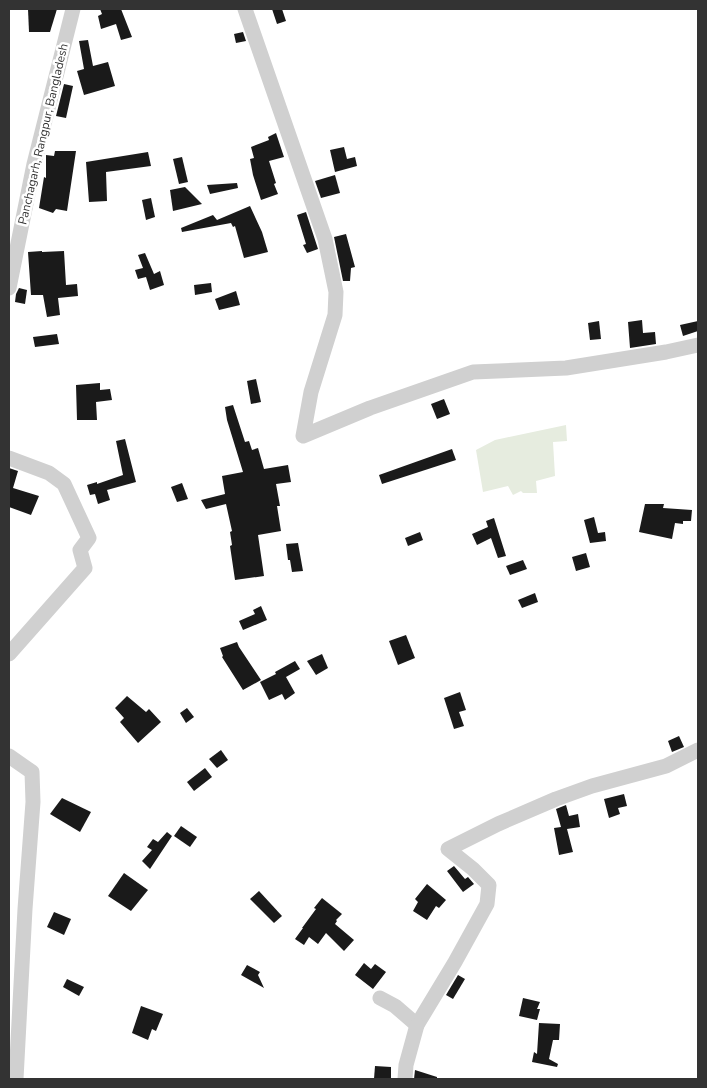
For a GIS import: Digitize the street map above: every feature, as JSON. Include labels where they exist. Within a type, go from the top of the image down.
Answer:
[{"type":"street","name":"Panchagarh, Rangpur, Bangladesh","points":[[9,288],[34,164],[73,9]]},
{"type":"street","points":[[245,9],[325,240],[336,292],[335,315],[311,392],[303,436],[370,408],[473,372],[566,368],[698,345]]},
{"type":"street","points":[[9,458],[49,473],[64,484],[89,538],[80,550],[85,568],[9,654]]},
{"type":"street","points":[[405,1079],[406,1065],[417,1024],[455,962],[486,904],[490,885],[448,849],[498,824],[556,799],[592,786],[666,766],[698,750]]},
{"type":"street","points":[[9,756],[32,772],[33,802],[16,1079]]},
{"type":"street","points":[[380,998],[394,1006],[417,1024]]},
{"type":"shaded area","points":[[566,425],[567,441],[553,442],[555,476],[536,481],[537,493],[523,493],[521,491],[513,495],[508,486],[483,492],[476,450],[495,440]]},
{"type":"building","points":[[28,9],[57,9],[50,32],[29,32]]},
{"type":"building","points":[[100,9],[121,9],[132,37],[121,40],[116,24],[101,29],[98,16],[102,14]]},
{"type":"building","points":[[272,9],[282,9],[286,21],[277,24]]},
{"type":"building","points":[[243,32],[246,41],[236,43],[234,34]]},
{"type":"building","points":[[88,40],[93,66],[108,62],[115,86],[84,95],[77,71],[84,69],[79,41]]},
{"type":"building","points":[[64,84],[73,86],[66,118],[56,116]]},
{"type":"building","points":[[276,133],[284,157],[269,161],[278,194],[261,200],[253,175],[250,159],[254,158],[251,147],[269,140],[268,137]]},
{"type":"building","points":[[344,147],[347,159],[355,157],[357,166],[335,172],[330,150]]},
{"type":"building","points":[[55,151],[76,151],[67,211],[56,209],[53,213],[39,208],[44,177],[46,178],[46,155],[54,156]]},
{"type":"building","points":[[148,152],[151,166],[106,172],[107,201],[89,202],[86,162]]},
{"type":"building","points":[[182,157],[188,182],[179,184],[173,159]]},
{"type":"building","points":[[335,175],[340,193],[321,198],[315,181]]},
{"type":"building","points":[[237,183],[238,188],[210,194],[207,185]]},
{"type":"building","points":[[185,187],[202,204],[173,211],[170,190]]},
{"type":"building","points":[[151,198],[155,217],[146,220],[142,200]]},
{"type":"building","points":[[250,206],[262,232],[268,252],[244,258],[235,226],[233,227],[231,223],[182,232],[181,228],[213,215],[217,220]]},
{"type":"building","points":[[306,212],[318,249],[307,253],[303,245],[306,244],[297,215]]},
{"type":"building","points":[[346,234],[355,267],[351,268],[350,281],[343,281],[334,237]]},
{"type":"building","points":[[64,251],[66,285],[77,284],[78,296],[58,298],[60,315],[47,317],[43,295],[31,295],[28,252]]},
{"type":"building","points":[[145,253],[154,274],[160,271],[164,285],[150,290],[146,277],[138,279],[135,270],[143,268],[138,255]]},
{"type":"building","points":[[211,283],[212,292],[195,295],[194,285]]},
{"type":"building","points":[[19,288],[27,290],[25,304],[15,302]]},
{"type":"building","points":[[236,291],[240,305],[219,310],[215,299]]},
{"type":"building","points":[[642,320],[643,333],[655,332],[656,344],[630,348],[628,322]]},
{"type":"building","points":[[599,321],[601,339],[590,340],[588,323]]},
{"type":"building","points":[[698,321],[698,331],[683,336],[680,325]]},
{"type":"building","points":[[57,334],[59,344],[35,347],[33,337]]},
{"type":"building","points":[[256,379],[261,402],[251,404],[247,381]]},
{"type":"building","points":[[100,383],[100,390],[110,389],[112,400],[96,402],[97,420],[77,420],[76,385]]},
{"type":"building","points":[[444,399],[450,414],[437,419],[431,404]]},
{"type":"building","points":[[233,405],[245,442],[249,441],[252,450],[258,448],[264,469],[288,465],[291,482],[276,484],[280,506],[277,506],[281,531],[258,535],[264,576],[235,580],[230,546],[232,545],[230,532],[232,531],[226,504],[206,509],[201,500],[225,494],[222,476],[243,472],[227,420],[225,407]]},
{"type":"building","points":[[125,439],[136,482],[107,490],[110,500],[98,504],[95,494],[90,495],[87,485],[97,482],[97,484],[123,475],[116,441]]},
{"type":"building","points":[[452,449],[456,460],[382,484],[379,475]]},
{"type":"building","points":[[9,468],[18,471],[13,488],[39,496],[31,515],[9,507]]},
{"type":"building","points":[[182,483],[188,499],[177,502],[171,487]]},
{"type":"building","points":[[645,504],[664,504],[663,508],[692,510],[691,521],[683,521],[683,524],[675,523],[672,539],[639,532]]},
{"type":"building","points":[[594,517],[598,533],[605,532],[606,541],[590,543],[584,520]]},
{"type":"building","points":[[494,518],[506,556],[498,558],[491,538],[477,545],[472,534],[488,527],[486,521]]},
{"type":"building","points":[[420,532],[423,540],[408,546],[405,538]]},
{"type":"building","points":[[298,543],[303,571],[292,572],[286,544]]},
{"type":"building","points":[[586,553],[590,567],[576,571],[572,557]]},
{"type":"building","points":[[523,560],[527,569],[510,575],[506,566]]},
{"type":"building","points":[[535,593],[538,602],[522,608],[518,600]]},
{"type":"building","points":[[261,606],[267,620],[243,630],[239,621],[255,614],[253,610]]},
{"type":"building","points":[[406,635],[415,658],[398,665],[389,641]]},
{"type":"building","points":[[237,642],[261,680],[243,690],[222,657],[220,648]]},
{"type":"building","points":[[322,654],[328,668],[316,675],[307,661]]},
{"type":"building","points":[[295,661],[300,669],[286,677],[295,693],[285,700],[282,694],[269,700],[260,682]]},
{"type":"building","points":[[460,692],[466,710],[459,712],[464,726],[454,729],[444,698]]},
{"type":"building","points":[[127,696],[146,712],[149,709],[161,722],[138,743],[120,722],[124,718],[115,708]]},
{"type":"building","points":[[187,708],[194,717],[186,723],[180,713]]},
{"type":"building","points":[[679,736],[684,747],[672,752],[668,741]]},
{"type":"building","points":[[221,750],[228,760],[217,768],[209,759]]},
{"type":"building","points":[[205,768],[212,777],[194,791],[187,782]]},
{"type":"building","points":[[624,794],[627,806],[618,808],[620,814],[609,818],[604,799]]},
{"type":"building","points":[[62,798],[91,812],[80,832],[50,814]]},
{"type":"building","points":[[566,805],[569,816],[578,814],[580,827],[567,829],[573,852],[559,855],[554,828],[561,827],[556,809]]},
{"type":"building","points":[[181,826],[197,837],[190,847],[174,836]]},
{"type":"building","points":[[167,832],[172,836],[150,869],[142,861],[152,850],[147,847],[153,839],[158,842]]},
{"type":"building","points":[[454,866],[465,879],[468,877],[474,884],[463,892],[447,871]]},
{"type":"building","points":[[124,873],[148,890],[131,911],[108,896]]},
{"type":"building","points":[[427,884],[446,900],[439,908],[436,906],[427,920],[413,911],[418,902],[415,899]]},
{"type":"building","points":[[259,891],[282,916],[274,923],[250,899]]},
{"type":"building","points":[[322,898],[342,914],[335,924],[354,940],[344,951],[326,933],[318,944],[309,937],[304,945],[295,939]]},
{"type":"building","points":[[54,912],[71,919],[64,935],[47,927]]},
{"type":"building","points":[[364,963],[371,969],[375,964],[386,972],[373,989],[355,975]]},
{"type":"building","points":[[247,965],[260,972],[258,975],[264,988],[241,975]]},
{"type":"building","points":[[458,975],[465,979],[453,999],[446,995]]},
{"type":"building","points":[[67,979],[84,987],[79,996],[63,987]]},
{"type":"building","points":[[523,998],[540,1002],[537,1009],[540,1009],[537,1020],[519,1016]]},
{"type":"building","points":[[141,1006],[163,1014],[156,1031],[152,1029],[148,1040],[132,1033]]},
{"type":"building","points":[[539,1023],[560,1024],[559,1040],[553,1040],[549,1059],[558,1064],[557,1067],[532,1062],[534,1052],[537,1054]]},
{"type":"building","points":[[375,1066],[391,1067],[391,1079],[374,1079]]},
{"type":"building","points":[[415,1070],[437,1077],[437,1079],[414,1079]]}]
